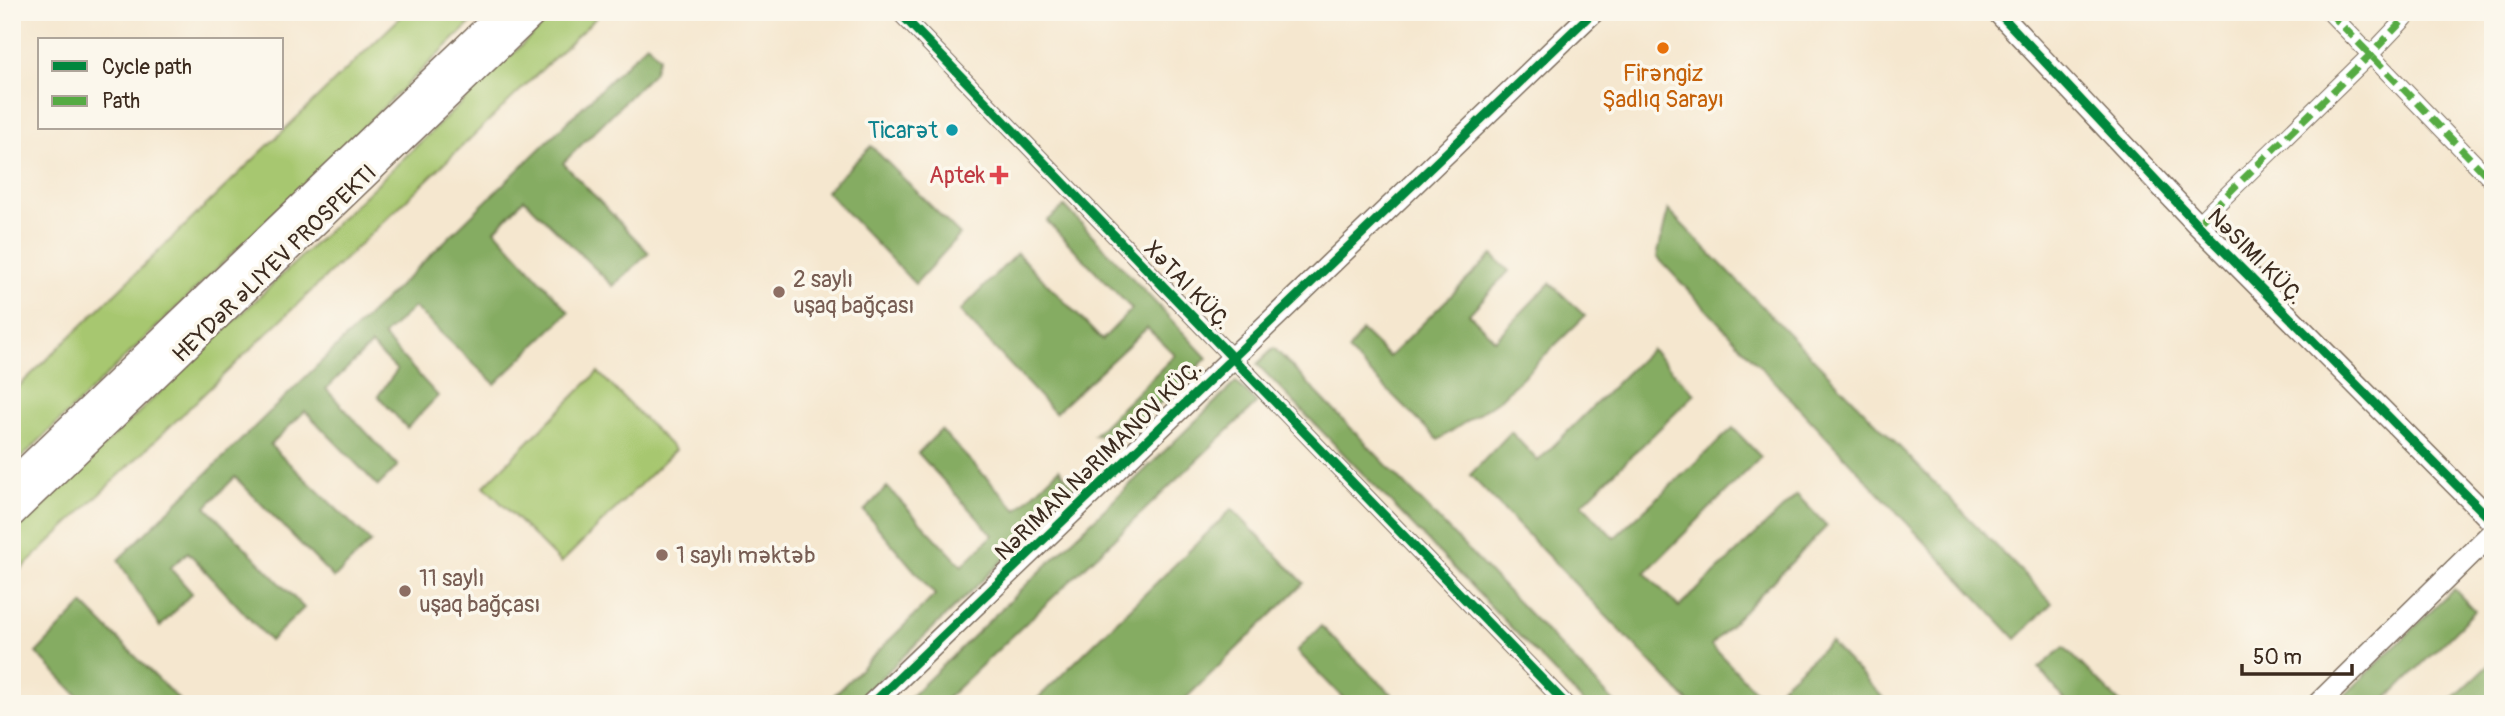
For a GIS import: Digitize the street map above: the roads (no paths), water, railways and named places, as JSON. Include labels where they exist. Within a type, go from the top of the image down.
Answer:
[{"type":"main road","name":"HEYDƏR ƏLIYEV PROSPEKTI","points":[[12,482],[502,12]]},
{"type":"main road","name":"HEYDƏR ƏLIYEV PROSPEKTI","points":[[12,515],[536,12]]},
{"type":"street","name":"XƏTAI KÜÇ.","points":[[899,12],[1566,704]]},
{"type":"street","name":"NƏRIMAN NƏRIMANOV KÜÇ.","points":[[872,704],[1593,12]]},
{"type":"street","name":"NƏSIMI KÜÇ.","points":[[1998,12],[2197,224],[2493,522]]},
{"type":"street","points":[[2329,12],[2493,182]]},
{"type":"street","points":[[2197,224],[2411,12]]},
{"type":"street","points":[[2318,704],[2493,532]]},
{"type":"place","name":"Firəngiz Şadlıq Sarayı","points":[[1663,48]]},
{"type":"place","name":"Ticarət","points":[[952,130]]},
{"type":"place","name":"Aptek","points":[[999,175]]},
{"type":"place","name":"2 saylı uşaq bağçası","points":[[779,292]]},
{"type":"place","name":"1 saylı məktəb","points":[[662,555]]},
{"type":"place","name":"11 saylı uşaq bağçası","points":[[405,591]]}]
